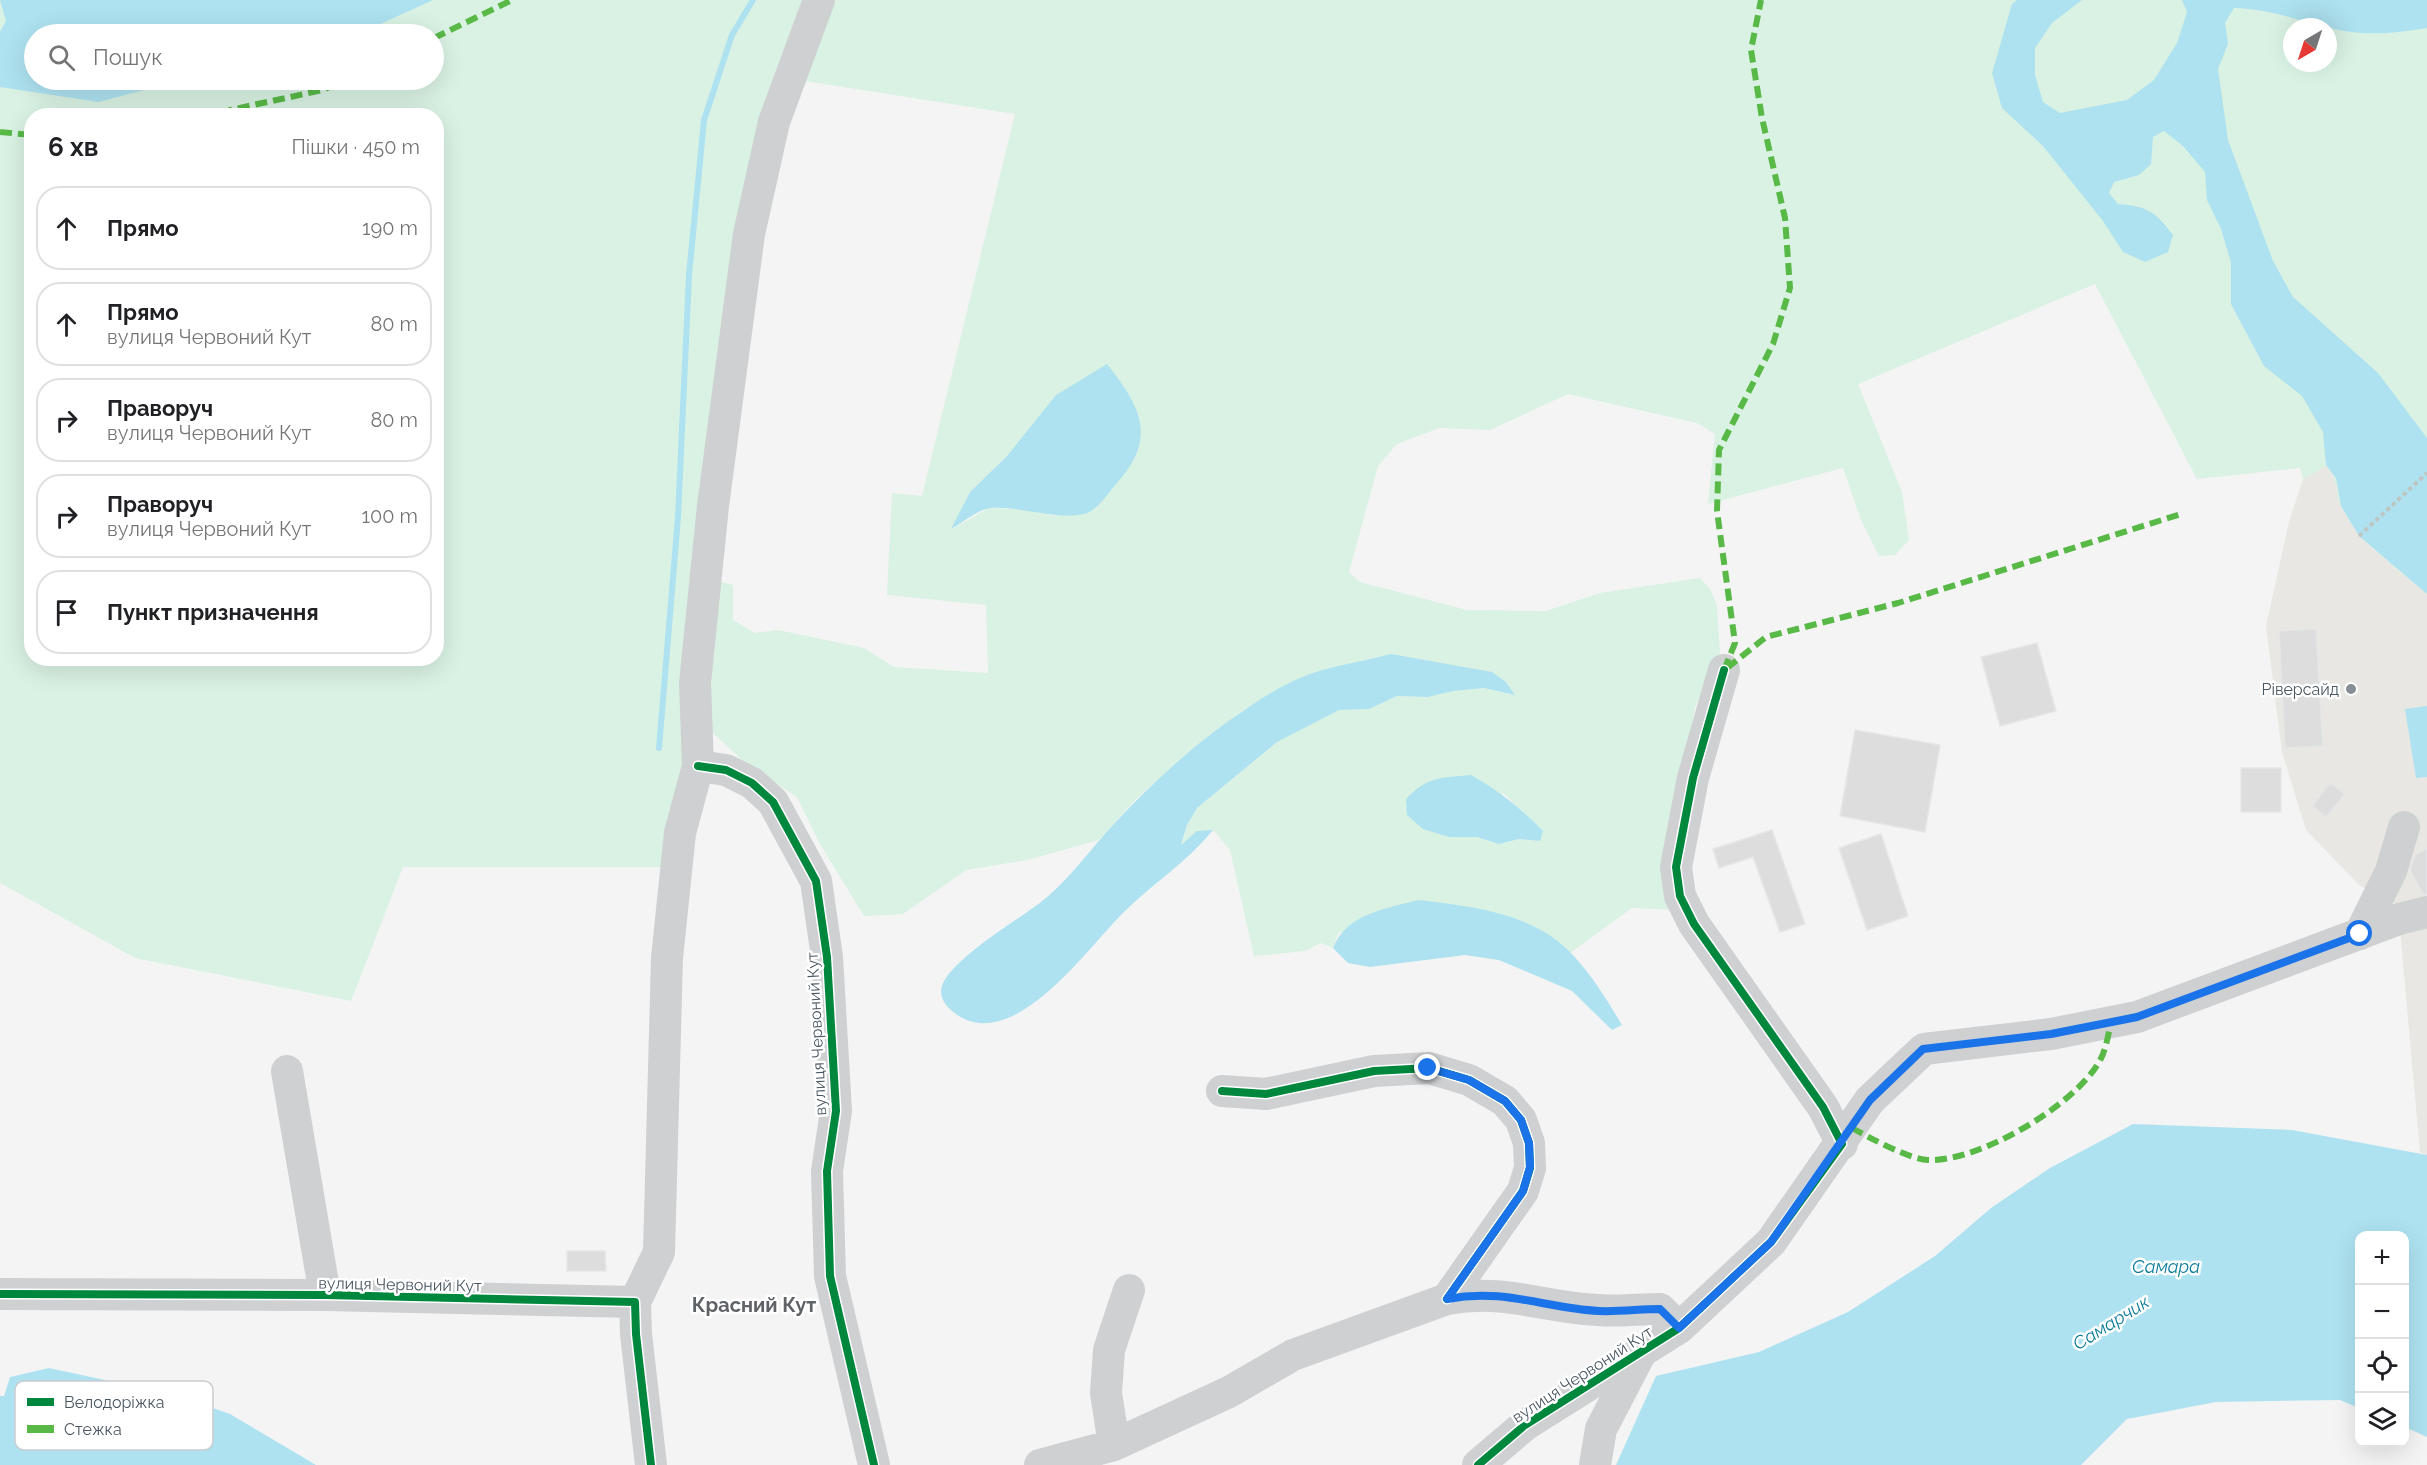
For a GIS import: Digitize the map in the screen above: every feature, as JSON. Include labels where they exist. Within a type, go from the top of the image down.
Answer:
[{"type":"street","points":[[651,1465],[636,1334],[635,1302],[658,1252],[667,958],[680,833],[698,766],[695,683],[713,506],[748,234],[774,122],[819,0]]},
{"type":"street","points":[[1724,670],[1693,778],[1676,867],[1680,896],[1694,924],[1823,1107],[1842,1144]]},
{"type":"street","name":"вулиця Червоний Кут","points":[[698,766],[726,770],[752,783],[773,802],[816,881],[827,957],[836,1110],[827,1171],[830,1276],[874,1465]]},
{"type":"street","points":[[2360,934],[2391,871],[2404,827]]},
{"type":"street","name":"вулиця Червоний Кут","points":[[1478,1465],[1525,1425],[1679,1328],[1771,1242],[1842,1144],[1870,1100],[1923,1049],[2051,1034],[2137,1017],[2360,934],[2427,912]]},
{"type":"street","points":[[1222,1091],[1266,1094],[1374,1071],[1428,1068],[1469,1080],[1505,1101],[1521,1120],[1529,1143],[1530,1167],[1523,1191],[1447,1299]]},
{"type":"street","points":[[286,1071],[326,1295]]},
{"type":"street","points":[[1114,1445],[1106,1393],[1109,1350],[1129,1290]]},
{"type":"street","name":"вулиця Червоний Кут","points":[[0,1294],[326,1295],[635,1302]]},
{"type":"street","name":"вулиця Червоний Кут","points":[[1040,1465],[1114,1445],[1229,1392],[1293,1355],[1447,1299],[1472,1294],[1525,1298],[1598,1311],[1660,1309],[1679,1328]]},
{"type":"street","points":[[1595,1465],[1601,1429],[1640,1353]]},
{"type":"path","points":[[2359,536],[2427,473]]},
{"type":"shaded area","name":"Ріверсайд","points":[[2326,465],[2336,478],[2341,506],[2359,536],[2427,594],[2427,1155],[2420,1152],[2399,919],[2394,903],[2359,885],[2306,830],[2282,752],[2266,626],[2289,522],[2303,479]]},
{"type":"green space","points":[[0,0],[2427,0],[2427,594],[2380,555],[2359,533],[2342,508],[2334,477],[2326,466],[2303,479],[2300,468],[2197,479],[2095,284],[1858,384],[1902,492],[1909,540],[1895,555],[1879,556],[1861,520],[1843,468],[1708,504],[1715,434],[1697,423],[1568,394],[1490,430],[1439,428],[1397,444],[1378,466],[1349,572],[1360,582],[1467,610],[1546,611],[1600,593],[1700,578],[1710,589],[1717,605],[1720,653],[1695,707],[1667,878],[1674,910],[1632,908],[1570,953],[1576,974],[1531,972],[1499,960],[1339,932],[1333,948],[1321,943],[1305,951],[1254,956],[1230,850],[1213,830],[1181,847],[1187,825],[1197,808],[1277,742],[1312,722],[1339,710],[1369,709],[1397,696],[1428,697],[1453,691],[1484,688],[1514,695],[1506,682],[1301,678],[1243,710],[1189,752],[1136,799],[1099,840],[1027,860],[966,870],[903,914],[864,916],[820,844],[797,797],[747,765],[712,732],[704,679],[718,581],[733,585],[733,620],[755,633],[778,630],[864,648],[894,667],[988,673],[986,605],[887,595],[892,493],[922,496],[1015,114],[799,80],[783,72],[668,867],[403,867],[351,1001],[135,958],[0,883]],"holes":[[[1107,365],[1056,516],[1022,509],[989,508],[952,529],[970,492],[1007,456],[1056,395]],[[1503,793],[1543,831],[1539,841],[1519,839],[1499,844],[1477,837]]]},
{"type":"water","points":[[0,0],[433,0],[380,24],[24,24],[24,90],[144,90],[99,102],[0,87],[0,32],[6,21]]},
{"type":"water","points":[[2017,0],[2082,0],[2052,23],[2035,48],[2035,75],[2043,102],[2060,113],[2127,100],[2154,80],[2177,43],[2187,12],[2182,0],[2427,0],[2427,28],[2383,33],[2337,29],[2337,18],[2293,18],[2274,13],[2234,8],[2225,23],[2228,44],[2218,69],[2228,140],[2273,261],[2293,297],[2378,373],[2427,438],[2427,594],[2359,536],[2341,506],[2336,478],[2326,465],[2323,432],[2302,396],[2264,366],[2231,304],[2231,263],[2221,229],[2207,200],[2205,172],[2183,146],[2164,131],[2153,137],[2151,164],[2139,175],[2114,182],[2109,193],[2118,204],[2136,206],[2150,212],[2173,235],[2168,252],[2145,262],[2123,252],[2103,221],[2043,146],[2002,108],[1992,73],[2012,4]]},
{"type":"water","points":[[1107,364],[1129,394],[1136,409],[1141,437],[1137,452],[1129,467],[1101,502],[1091,511],[1070,516],[991,508],[951,529],[970,492],[1007,456],[1056,395]]},
{"type":"water","points":[[1391,654],[1492,672],[1506,682],[1515,695],[1484,688],[1453,691],[1428,697],[1397,696],[1369,709],[1339,710],[1277,742],[1197,808],[1187,825],[1181,845],[1197,831],[1213,830],[1193,852],[1126,910],[1072,969],[1026,1009],[1002,1020],[978,1023],[956,1014],[946,1005],[941,991],[945,980],[954,968],[968,955],[1051,894],[1142,795],[1225,723],[1293,681],[1322,670]]},
{"type":"water","points":[[2427,706],[2427,777],[2416,778],[2405,709]]},
{"type":"water","points":[[1471,775],[1509,800],[1535,823],[1543,831],[1540,841],[1519,839],[1499,844],[1477,837],[1449,837],[1423,829],[1407,815],[1406,799],[1421,786],[1436,780]]},
{"type":"water","points":[[1418,900],[1500,914],[1546,933],[1580,962],[1622,1025],[1612,1030],[1572,991],[1499,960],[1465,955],[1370,967],[1348,963],[1333,948],[1347,927],[1357,920],[1380,910]]},
{"type":"water","name":"Самара","points":[[2133,1124],[2292,1130],[2427,1155],[2427,1437],[2409,1429],[2409,1231],[2355,1231],[2355,1406],[2340,1400],[2216,1402],[2127,1419],[2081,1465],[1616,1465],[1656,1376],[1759,1352],[1848,1312],[1935,1256],[1991,1208],[2050,1168]]},
{"type":"water","points":[[49,1368],[109,1381],[15,1381],[15,1450],[213,1450],[213,1408],[230,1414],[316,1465],[0,1465],[0,1396],[4,1396],[10,1377]]},
{"type":"building","points":[[2316,629],[2323,746],[2285,748],[2279,631]]},
{"type":"building","points":[[2037,643],[2056,711],[2000,726],[1981,657]]},
{"type":"building","points":[[1855,730],[1940,745],[1925,832],[1840,816]]},
{"type":"building","points":[[2241,768],[2281,768],[2281,812],[2241,812]]},
{"type":"building","points":[[2330,783],[2345,794],[2326,817],[2312,806]]},
{"type":"building","points":[[1772,830],[1805,924],[1780,932],[1753,857],[1719,868],[1713,849]]},
{"type":"building","points":[[1881,834],[1908,916],[1867,930],[1839,848]]},
{"type":"building","points":[[2427,848],[2427,895],[2423,894],[2410,870],[2415,855]]},
{"type":"building","points":[[567,1251],[605,1251],[606,1271],[567,1271]]},
{"type":"waterway","points":[[659,748],[678,517],[689,275],[704,120],[732,35],[753,0]]},
{"type":"marked path","points":[[444,33],[512,0]]},
{"type":"marked path","points":[[1724,670],[1735,643],[1717,511],[1719,450],[1773,344],[1790,288],[1785,218],[1762,118],[1751,50],[1761,0]]},
{"type":"marked path","points":[[239,108],[323,90]]},
{"type":"marked path","points":[[0,132],[24,134]]},
{"type":"marked path","points":[[1727,668],[1766,637],[1898,603],[2181,514]]},
{"type":"marked path","points":[[1852,1128],[1900,1152],[1920,1159],[1949,1158],[1973,1152],[2023,1128],[2069,1096],[2087,1079],[2099,1062],[2111,1022]]},
{"type":"cycle path","points":[[1478,1465],[1525,1425],[1679,1328],[1771,1242],[1842,1144],[1823,1107],[1694,924],[1680,896],[1676,867],[1693,778],[1724,670]]},
{"type":"cycle path","points":[[698,766],[726,770],[752,783],[773,802],[816,881],[827,957],[836,1111],[827,1171],[830,1276],[874,1465]]},
{"type":"cycle path","points":[[1222,1091],[1266,1094],[1374,1071],[1429,1068],[1469,1080],[1505,1101],[1521,1120],[1529,1143],[1530,1168],[1523,1191],[1447,1299]]},
{"type":"cycle path","points":[[0,1294],[325,1295],[635,1302],[636,1334],[651,1465]]},
{"type":"place","name":"Ріверсайд","points":[[2351,689]]},
{"type":"district","name":"Красний Кут","points":[[754,1305]]},
{"type":"route","points":[[1428,1068],[1469,1080],[1505,1101],[1521,1120],[1529,1143],[1530,1167],[1523,1191],[1447,1299],[1472,1294],[1525,1298],[1598,1311],[1660,1309],[1679,1328],[1771,1242],[1842,1144],[1870,1100],[1923,1049],[2051,1034],[2137,1017],[2360,934]]},
{"type":"water label","name":"Самарчик","points":[[2111,1323]]}]
